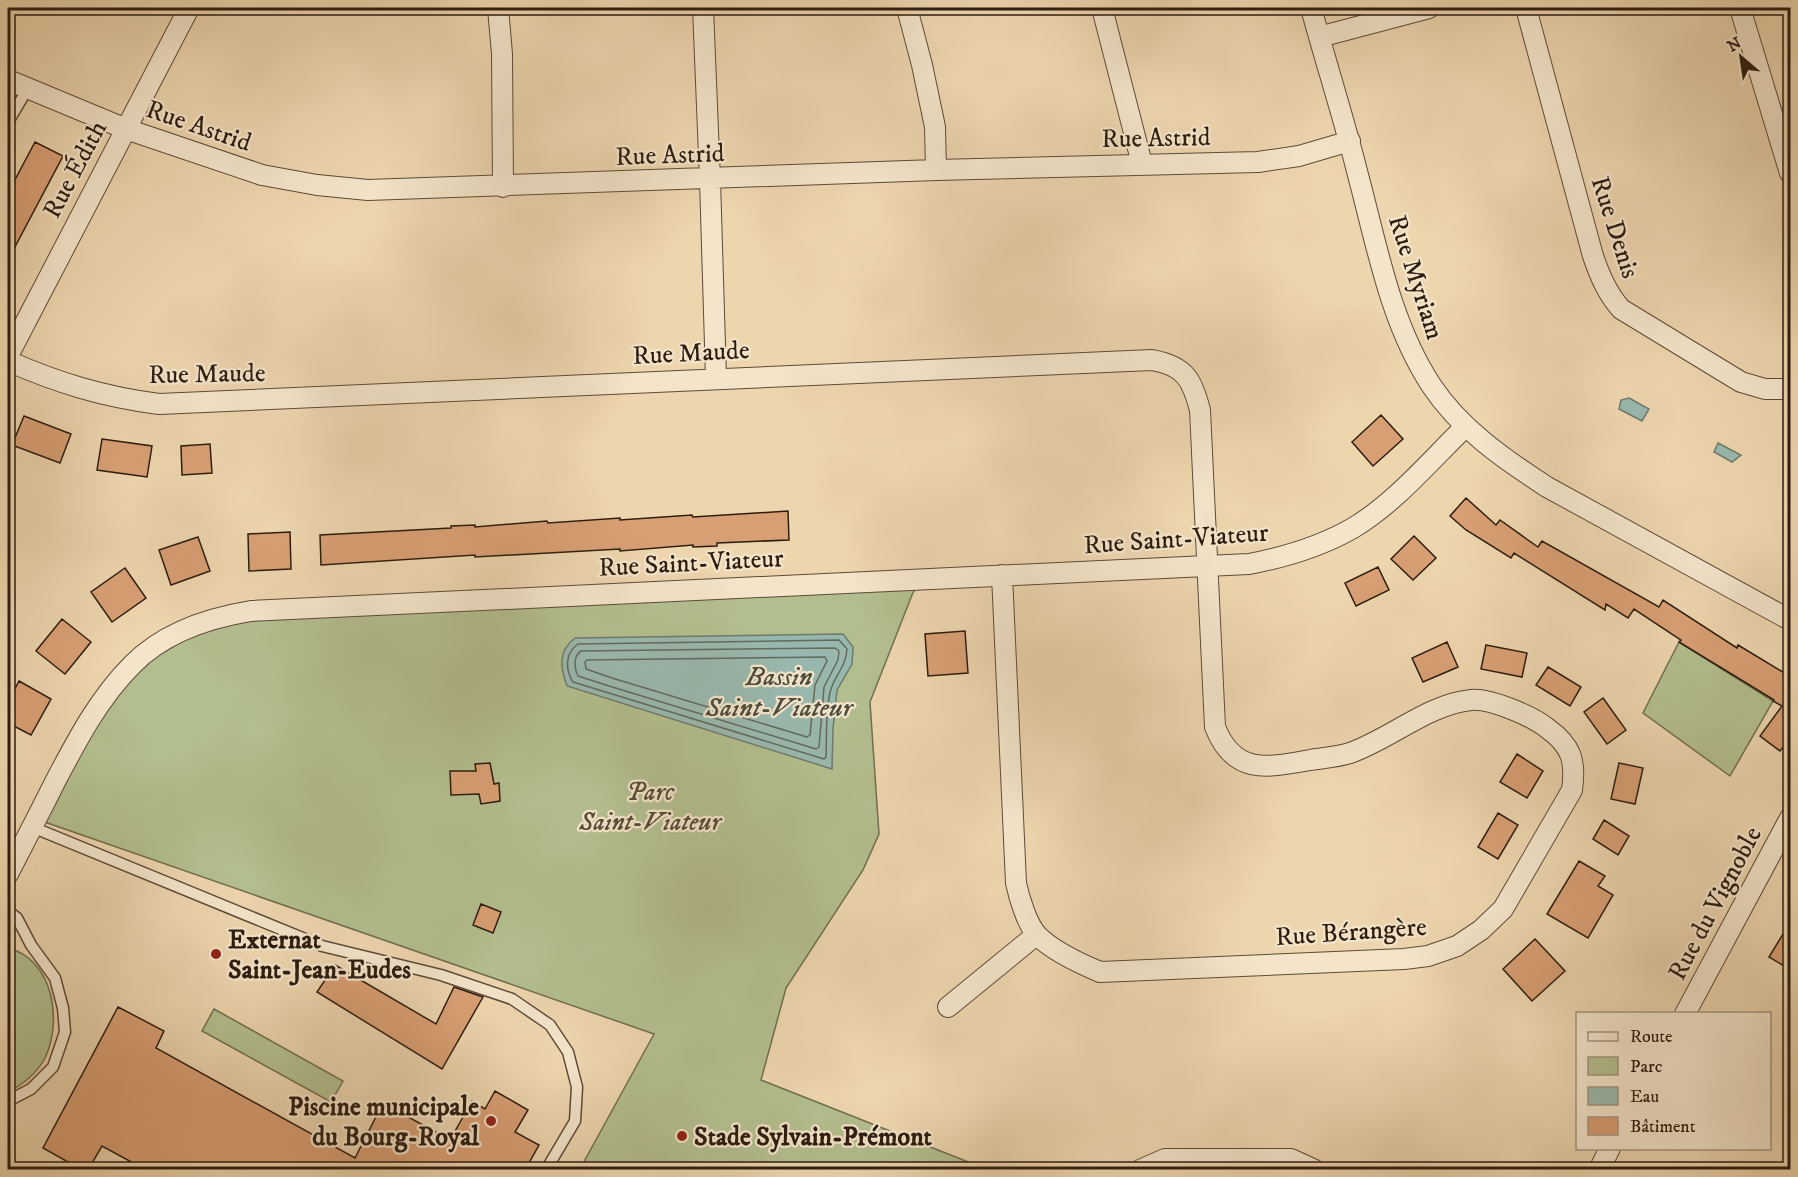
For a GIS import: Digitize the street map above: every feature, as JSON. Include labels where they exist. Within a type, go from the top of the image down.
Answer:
[{"type":"street","name":"Rue Édith","points":[[8,356],[189,8]]},
{"type":"street","points":[[498,8],[502,54],[503,187]]},
{"type":"street","points":[[703,8],[716,378]]},
{"type":"street","points":[[907,8],[935,127],[936,170]]},
{"type":"street","points":[[1102,8],[1142,164]]},
{"type":"street","name":"Rue Myriam","points":[[1311,8],[1350,141],[1392,301],[1408,346],[1432,387],[1465,427],[1508,462],[1547,487],[1791,620]]},
{"type":"street","points":[[1319,37],[1429,8]]},
{"type":"street","name":"Rue Denis","points":[[1526,8],[1593,256],[1601,279],[1611,297],[1621,309],[1741,382],[1766,389],[1791,386]]},
{"type":"street","points":[[1740,8],[1791,173]]},
{"type":"street","name":"Rue Astrid","points":[[8,80],[126,129],[262,175],[317,185],[368,190],[710,180],[936,170],[1258,162],[1299,156],[1350,141]]},
{"type":"street","name":"Rue Maude","points":[[8,361],[49,380],[91,393],[159,404],[1152,360],[1170,363],[1184,372],[1194,388],[1200,410],[1207,566]]},
{"type":"street","name":"Rue Saint-Viateur","points":[[8,874],[78,739],[105,696],[132,664],[172,635],[219,617],[251,611],[287,609],[1249,564],[1286,557],[1319,545],[1354,528],[1390,500],[1465,427]]},
{"type":"street","name":"Rue Bérangère","points":[[1002,575],[1016,883],[1020,902],[1036,935],[1074,961],[1100,972],[1428,956],[1457,946],[1481,930],[1503,909],[1572,790],[1575,770],[1571,754],[1560,738],[1544,725],[1493,701],[1473,699],[1452,703],[1350,753],[1288,764],[1258,765],[1242,761],[1229,753],[1221,742],[1215,727],[1207,566]]},
{"type":"street","name":"Rue du Vignoble","points":[[1686,1012],[1791,818]]},
{"type":"street","points":[[948,1007],[1036,935]]},
{"type":"street","points":[[1599,1170],[1610,1150]]},
{"type":"street","points":[[1140,1170],[1151,1163],[1165,1159],[1291,1159],[1315,1170]]},
{"type":"lane","points":[[8,122],[28,88]]},
{"type":"lane","points":[[32,827],[322,946],[441,975],[512,999],[550,1025],[568,1052],[576,1087],[575,1121],[546,1170]]},
{"type":"lane","points":[[8,911],[17,918],[31,945],[55,978],[63,1008],[65,1032],[53,1067],[31,1089],[8,1101]]},
{"type":"green space","name":"Parc Saint-Viateur","points":[[921,578],[912,595],[870,702],[879,834],[863,870],[786,988],[761,1080],[986,1169],[580,1169],[654,1034],[36,819],[132,664],[209,619]]},
{"type":"green space","points":[[1679,642],[1773,701],[1730,776],[1643,713]]},
{"type":"green space","points":[[8,948],[23,954],[35,964],[44,978],[53,1009],[53,1026],[45,1058],[38,1069],[19,1086],[8,1092]]},
{"type":"green space","points":[[214,1009],[343,1081],[331,1102],[202,1031]]},
{"type":"water","points":[[1629,398],[1649,409],[1642,421],[1619,409],[1621,400]]},
{"type":"water","points":[[1718,443],[1741,455],[1732,462],[1714,452]]},
{"type":"water","name":"Bassin Saint-Viateur","points":[[843,634],[853,647],[852,664],[837,690],[832,769],[567,686],[562,666],[563,654],[575,638]]},
{"type":"building","points":[[35,142],[63,156],[8,260],[8,193]]},
{"type":"building","points":[[1381,415],[1403,439],[1373,466],[1352,442]]},
{"type":"building","points":[[24,416],[71,434],[60,463],[12,445]]},
{"type":"building","points":[[102,439],[152,446],[147,477],[97,470]]},
{"type":"building","points":[[210,444],[212,473],[182,475],[181,446]]},
{"type":"building","points":[[1466,498],[1496,525],[1500,520],[1538,547],[1542,541],[1659,607],[1663,600],[1737,648],[1738,645],[1791,677],[1791,737],[1780,751],[1760,736],[1782,706],[1679,642],[1681,640],[1634,609],[1628,618],[1606,604],[1605,610],[1514,553],[1511,558],[1466,530],[1450,516]]},
{"type":"building","points":[[788,511],[789,540],[717,543],[717,546],[693,547],[693,545],[620,551],[620,549],[475,557],[475,555],[321,565],[320,535],[547,521],[548,523],[692,515],[693,517]]},
{"type":"building","points":[[290,532],[291,569],[249,571],[248,534]]},
{"type":"building","points":[[1414,536],[1436,558],[1413,580],[1391,559]]},
{"type":"building","points":[[198,537],[210,571],[171,585],[159,550]]},
{"type":"building","points":[[1378,567],[1389,590],[1356,606],[1345,583]]},
{"type":"building","points":[[125,568],[146,598],[112,622],[91,592]]},
{"type":"building","points":[[62,619],[91,642],[65,674],[36,651]]},
{"type":"building","points":[[965,631],[968,673],[928,676],[925,634]]},
{"type":"building","points":[[1447,642],[1458,667],[1423,682],[1412,658]]},
{"type":"building","points":[[1486,645],[1527,653],[1522,677],[1481,669]]},
{"type":"building","points":[[1548,667],[1581,687],[1570,706],[1536,685]]},
{"type":"building","points":[[19,681],[51,699],[31,735],[8,723],[8,702]]},
{"type":"building","points":[[1603,698],[1626,730],[1607,744],[1584,712]]},
{"type":"building","points":[[1517,754],[1543,771],[1527,798],[1500,782]]},
{"type":"building","points":[[490,763],[494,784],[499,783],[500,801],[481,804],[479,794],[451,795],[450,771],[476,771],[475,764]]},
{"type":"building","points":[[1619,763],[1643,768],[1635,804],[1611,799]]},
{"type":"building","points":[[1498,813],[1518,825],[1498,859],[1478,847]]},
{"type":"building","points":[[1604,820],[1629,836],[1618,855],[1593,839]]},
{"type":"building","points":[[1579,861],[1605,876],[1598,886],[1613,895],[1588,938],[1547,914]]},
{"type":"building","points":[[481,904],[501,912],[493,933],[473,925]]},
{"type":"building","points":[[1791,921],[1791,970],[1769,957]]},
{"type":"building","points":[[1535,939],[1565,971],[1532,1001],[1503,969]]},
{"type":"building","points":[[335,965],[436,1024],[454,987],[483,997],[442,1069],[317,992]]},
{"type":"building","points":[[118,1007],[164,1031],[156,1048],[355,1158],[383,1103],[450,1140],[472,1101],[485,1109],[495,1091],[528,1110],[515,1132],[539,1145],[525,1170],[146,1170],[102,1146],[88,1170],[82,1170],[43,1148]]},
{"type":"place","name":"Externat Saint-Jean-Eudes","points":[[216,954]]},
{"type":"place","name":"Piscine municipale du Bourg-Royal","points":[[491,1121]]},
{"type":"place","name":"Stade Sylvain-Prémont","points":[[682,1136]]}]
